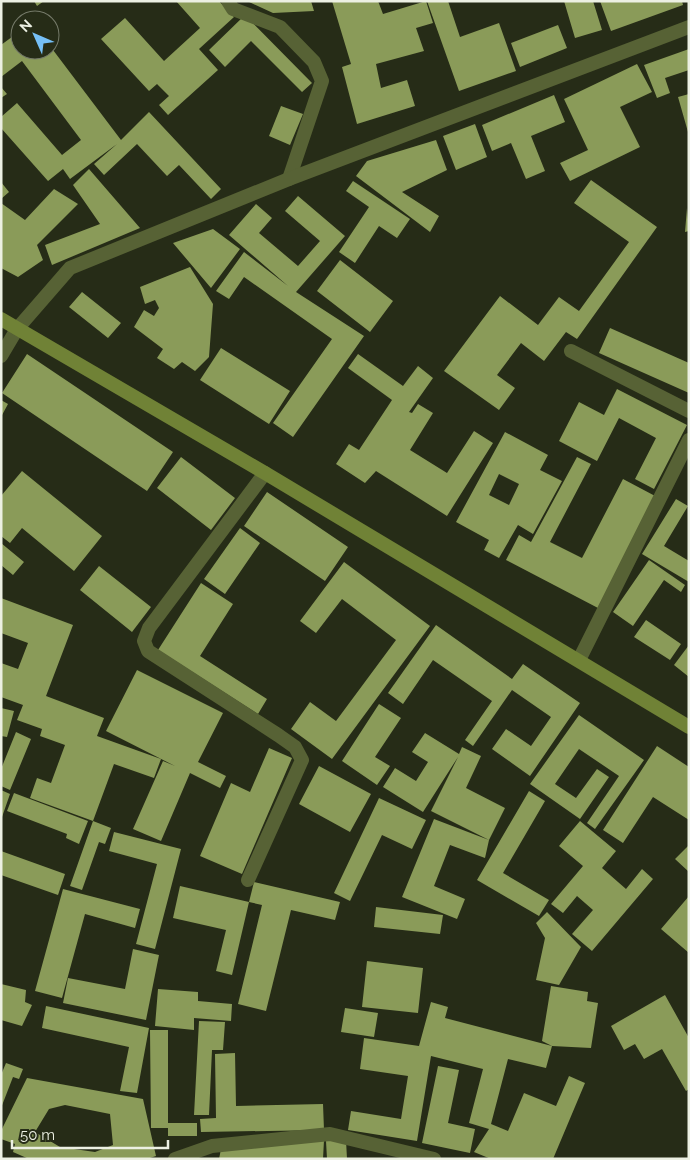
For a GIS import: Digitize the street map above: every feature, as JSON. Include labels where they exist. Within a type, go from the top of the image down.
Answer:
[{"type":"main road","points":[[1,319],[265,473],[689,727]]},
{"type":"street","points":[[228,1],[233,9],[280,27],[314,62],[322,81],[289,180]]},
{"type":"street","points":[[1,356],[17,329],[70,268],[289,180],[689,27]]},
{"type":"street","points":[[571,351],[689,411]]},
{"type":"street","points":[[579,660],[689,440]]},
{"type":"street","points":[[248,880],[302,760],[294,747],[278,735],[148,651],[144,641],[149,628],[265,473]]},
{"type":"street","points":[[175,1159],[212,1146],[330,1134],[434,1159]]},
{"type":"building","points":[[34,1],[44,1],[37,6]]},
{"type":"building","points":[[176,1],[219,1],[234,17],[199,49],[218,70],[168,115],[159,105],[169,96],[157,84],[149,91],[101,39],[125,18],[164,61],[200,28]]},
{"type":"building","points":[[247,1],[311,1],[314,11],[273,13]]},
{"type":"building","points":[[332,1],[378,1],[383,14],[426,1],[433,23],[416,28],[424,51],[376,64],[381,88],[407,80],[415,106],[357,124],[342,67],[351,64]]},
{"type":"building","points":[[427,1],[448,1],[460,37],[499,23],[516,71],[459,91]]},
{"type":"building","points":[[564,1],[593,1],[602,30],[575,38]]},
{"type":"building","points":[[600,1],[682,1],[683,5],[611,31]]},
{"type":"building","points":[[245,15],[312,83],[302,92],[251,41],[225,67],[209,50]]},
{"type":"building","points":[[558,25],[567,48],[520,67],[511,43]]},
{"type":"building","points":[[10,38],[10,60],[60,59],[121,140],[149,112],[221,189],[211,199],[179,165],[167,176],[137,144],[104,175],[94,164],[117,144],[70,179],[63,169],[48,181],[1,128],[1,117],[17,103],[62,155],[81,140],[22,61],[1,77],[1,45]]},
{"type":"building","points":[[689,49],[689,70],[665,78],[670,93],[657,98],[644,65]]},
{"type":"building","points":[[637,64],[652,92],[620,107],[640,147],[570,181],[560,163],[588,150],[564,99]]},
{"type":"building","points":[[1,87],[7,94],[1,98]]},
{"type":"building","points":[[689,94],[689,132],[688,132],[678,97]]},
{"type":"building","points":[[554,95],[565,122],[531,136],[545,171],[526,179],[511,143],[492,151],[482,125]]},
{"type":"building","points":[[281,106],[303,114],[290,145],[269,136]]},
{"type":"building","points":[[475,124],[487,157],[456,170],[443,136]]},
{"type":"building","points":[[436,140],[447,170],[402,192],[439,216],[430,232],[356,176],[367,161]]},
{"type":"building","points":[[89,169],[140,228],[52,265],[45,245],[100,224],[73,185]]},
{"type":"building","points":[[591,180],[657,227],[577,339],[566,332],[544,361],[521,343],[497,375],[515,388],[499,410],[444,371],[500,296],[538,325],[559,297],[579,311],[629,242],[574,203]]},
{"type":"building","points":[[353,181],[410,219],[397,238],[379,226],[355,263],[339,252],[369,207],[346,191]]},
{"type":"building","points":[[1,182],[9,192],[1,199]]},
{"type":"building","points":[[54,189],[78,204],[37,245],[43,260],[18,277],[1,268],[1,203],[25,220]]},
{"type":"building","points":[[298,196],[345,236],[296,292],[364,336],[293,437],[273,423],[332,339],[244,277],[229,299],[216,291],[244,252],[288,286],[229,235],[256,204],[272,218],[259,233],[298,266],[320,241],[285,211]]},
{"type":"building","points":[[687,208],[689,231],[685,232]]},
{"type":"building","points":[[213,229],[240,249],[211,288],[173,243]]},
{"type":"building","points":[[340,260],[393,301],[370,332],[317,291]]},
{"type":"building","points":[[190,267],[213,304],[209,357],[195,371],[182,362],[174,369],[157,358],[163,349],[134,327],[144,310],[154,316],[159,308],[155,300],[145,304],[140,287]]},
{"type":"building","points":[[82,292],[121,323],[108,338],[69,307]]},
{"type":"building","points":[[610,328],[689,363],[689,393],[599,353]]},
{"type":"building","points":[[221,348],[290,391],[269,424],[200,380]]},
{"type":"building","points":[[27,354],[173,452],[147,491],[2,393]]},
{"type":"building","points":[[358,354],[403,386],[418,366],[433,378],[409,412],[412,413],[418,404],[433,413],[410,450],[447,473],[474,431],[493,443],[447,516],[376,471],[365,483],[336,464],[349,444],[359,450],[392,400],[348,368]]},
{"type":"building","points":[[617,389],[687,425],[654,489],[635,479],[656,438],[619,418],[597,461],[559,441],[579,402],[604,415]]},
{"type":"building","points":[[1,400],[8,404],[1,417]]},
{"type":"building","points":[[505,432],[548,455],[540,470],[562,481],[533,534],[518,525],[499,558],[484,550],[489,540],[456,522]],"holes":[[[499,474],[519,484],[509,505],[489,495]]]},
{"type":"building","points":[[181,457],[235,498],[211,530],[157,488]]},
{"type":"building","points":[[577,457],[591,464],[550,542],[582,558],[623,479],[657,497],[598,608],[506,560],[519,535],[531,542]]},
{"type":"building","points":[[22,471],[102,536],[74,571],[22,528],[10,543],[1,536],[1,496]]},
{"type":"building","points":[[267,492],[348,547],[325,581],[244,526]]},
{"type":"building","points":[[676,499],[688,506],[664,546],[689,561],[689,582],[642,554]]},
{"type":"building","points":[[240,528],[260,543],[225,594],[204,579]]},
{"type":"building","points":[[1,543],[24,562],[13,575],[1,565]]},
{"type":"building","points":[[649,560],[685,585],[681,592],[664,580],[633,626],[613,612]]},
{"type":"building","points":[[344,562],[430,626],[332,759],[291,729],[310,702],[336,721],[396,640],[342,599],[316,633],[300,621]]},
{"type":"building","points":[[99,566],[151,607],[132,632],[80,590]]},
{"type":"building","points":[[201,583],[233,604],[200,656],[267,699],[258,714],[158,650]]},
{"type":"building","points":[[1,598],[73,625],[46,696],[104,718],[97,736],[161,759],[154,778],[114,764],[93,821],[30,798],[37,778],[51,783],[65,745],[40,736],[42,729],[17,720],[23,705],[1,697],[1,663],[18,669],[28,643],[1,633]]},
{"type":"building","points":[[646,620],[681,644],[670,660],[634,637]]},
{"type":"building","points":[[436,625],[512,679],[523,664],[580,703],[530,776],[492,749],[506,729],[531,746],[551,717],[512,690],[473,746],[465,740],[492,701],[433,660],[403,704],[388,693]]},
{"type":"building","points":[[689,645],[689,677],[674,665]]},
{"type":"building","points":[[137,670],[223,713],[198,762],[226,776],[220,788],[190,773],[161,841],[133,829],[163,761],[175,766],[106,731]]},
{"type":"building","points":[[379,704],[401,718],[375,757],[390,766],[377,785],[342,761]]},
{"type":"building","points":[[1,708],[14,711],[7,737],[1,736]]},
{"type":"building","points":[[579,715],[644,760],[595,829],[587,823],[619,776],[579,749],[555,784],[576,798],[597,769],[609,777],[580,819],[530,784]]},
{"type":"building","points":[[16,732],[31,739],[10,790],[1,786],[1,769]]},
{"type":"building","points":[[425,733],[459,754],[462,747],[481,756],[466,788],[505,808],[489,840],[431,811],[458,757],[423,812],[383,787],[395,768],[416,781],[428,762],[412,752]]},
{"type":"building","points":[[657,746],[689,767],[689,820],[653,797],[623,843],[603,830]]},
{"type":"building","points":[[269,748],[292,758],[242,874],[200,856],[231,783],[250,792]]},
{"type":"building","points":[[319,766],[371,794],[350,832],[299,804]]},
{"type":"building","points":[[1,790],[10,794],[2,817],[1,817]]},
{"type":"building","points":[[529,791],[545,801],[503,873],[549,900],[539,916],[477,880]]},
{"type":"building","points":[[14,793],[88,821],[79,844],[66,838],[67,834],[7,811]]},
{"type":"building","points":[[379,798],[426,820],[412,849],[382,835],[350,901],[334,893]]},
{"type":"building","points":[[434,819],[489,840],[485,858],[450,845],[434,886],[465,899],[457,919],[402,897]]},
{"type":"building","points":[[93,821],[111,828],[105,844],[99,842],[82,890],[70,886]]},
{"type":"building","points":[[580,821],[616,851],[602,868],[626,889],[642,869],[653,879],[592,951],[572,934],[593,910],[577,896],[563,913],[551,904],[583,866],[559,846]]},
{"type":"building","points":[[114,832],[181,849],[155,949],[136,944],[157,864],[109,851]]},
{"type":"building","points":[[689,845],[689,872],[675,859]]},
{"type":"building","points":[[1,851],[65,874],[58,895],[1,875]]},
{"type":"building","points":[[254,882],[340,902],[335,920],[291,910],[266,1011],[238,1004],[262,905],[249,902]]},
{"type":"building","points":[[180,886],[249,902],[232,975],[216,971],[226,930],[173,918]]},
{"type":"building","points":[[63,889],[140,909],[135,928],[85,914],[62,998],[35,991]]},
{"type":"building","points":[[689,896],[689,953],[661,929]]},
{"type":"building","points":[[376,907],[443,915],[440,934],[374,927]]},
{"type":"building","points":[[547,912],[581,947],[559,985],[536,980],[545,938],[536,923]]},
{"type":"building","points":[[133,949],[159,955],[146,1020],[63,1003],[68,978],[125,989]]},
{"type":"building","points":[[367,961],[423,968],[418,1013],[362,1007]]},
{"type":"building","points":[[1,984],[26,990],[25,1002],[32,1005],[22,1026],[1,1020]]},
{"type":"building","points":[[551,986],[588,992],[587,1001],[598,1003],[591,1048],[552,1046],[542,1041]]},
{"type":"building","points":[[158,989],[198,992],[198,1001],[232,1004],[231,1021],[194,1018],[194,1030],[155,1026]]},
{"type":"building","points":[[665,995],[689,1038],[689,1089],[686,1091],[662,1049],[644,1059],[635,1044],[624,1050],[611,1026]]},
{"type":"building","points":[[431,1002],[448,1007],[445,1018],[552,1046],[546,1068],[508,1059],[491,1124],[508,1131],[524,1093],[556,1106],[569,1076],[585,1083],[553,1159],[491,1159],[474,1152],[489,1129],[469,1123],[483,1069],[431,1056],[417,1141],[348,1130],[351,1111],[401,1119],[408,1076],[360,1069],[364,1038],[419,1046]]},
{"type":"building","points":[[46,1006],[149,1028],[137,1093],[120,1091],[129,1047],[42,1028]]},
{"type":"building","points":[[345,1008],[378,1013],[374,1037],[341,1032]]},
{"type":"building","points":[[199,1021],[225,1022],[223,1050],[212,1050],[209,1115],[194,1115]]},
{"type":"building","points":[[150,1030],[168,1030],[168,1123],[197,1123],[197,1136],[168,1136],[168,1128],[151,1128]]},
{"type":"building","points":[[235,1053],[236,1106],[323,1104],[324,1130],[201,1132],[200,1119],[216,1118],[215,1054]]},
{"type":"building","points":[[6,1063],[23,1069],[19,1079],[13,1077],[1,1108],[1,1075]]},
{"type":"building","points":[[438,1066],[459,1070],[448,1123],[475,1129],[470,1153],[422,1143]]},
{"type":"building","points":[[27,1078],[143,1099],[156,1156],[147,1159],[29,1159],[13,1152],[15,1144],[1,1139],[1,1131]],"holes":[[[65,1105],[110,1114],[113,1145],[95,1152],[60,1147],[35,1132],[49,1109]]]},
{"type":"building","points":[[324,1140],[323,1159],[219,1159],[221,1149]]},
{"type":"building","points":[[346,1140],[347,1159],[327,1159],[326,1141]]}]
